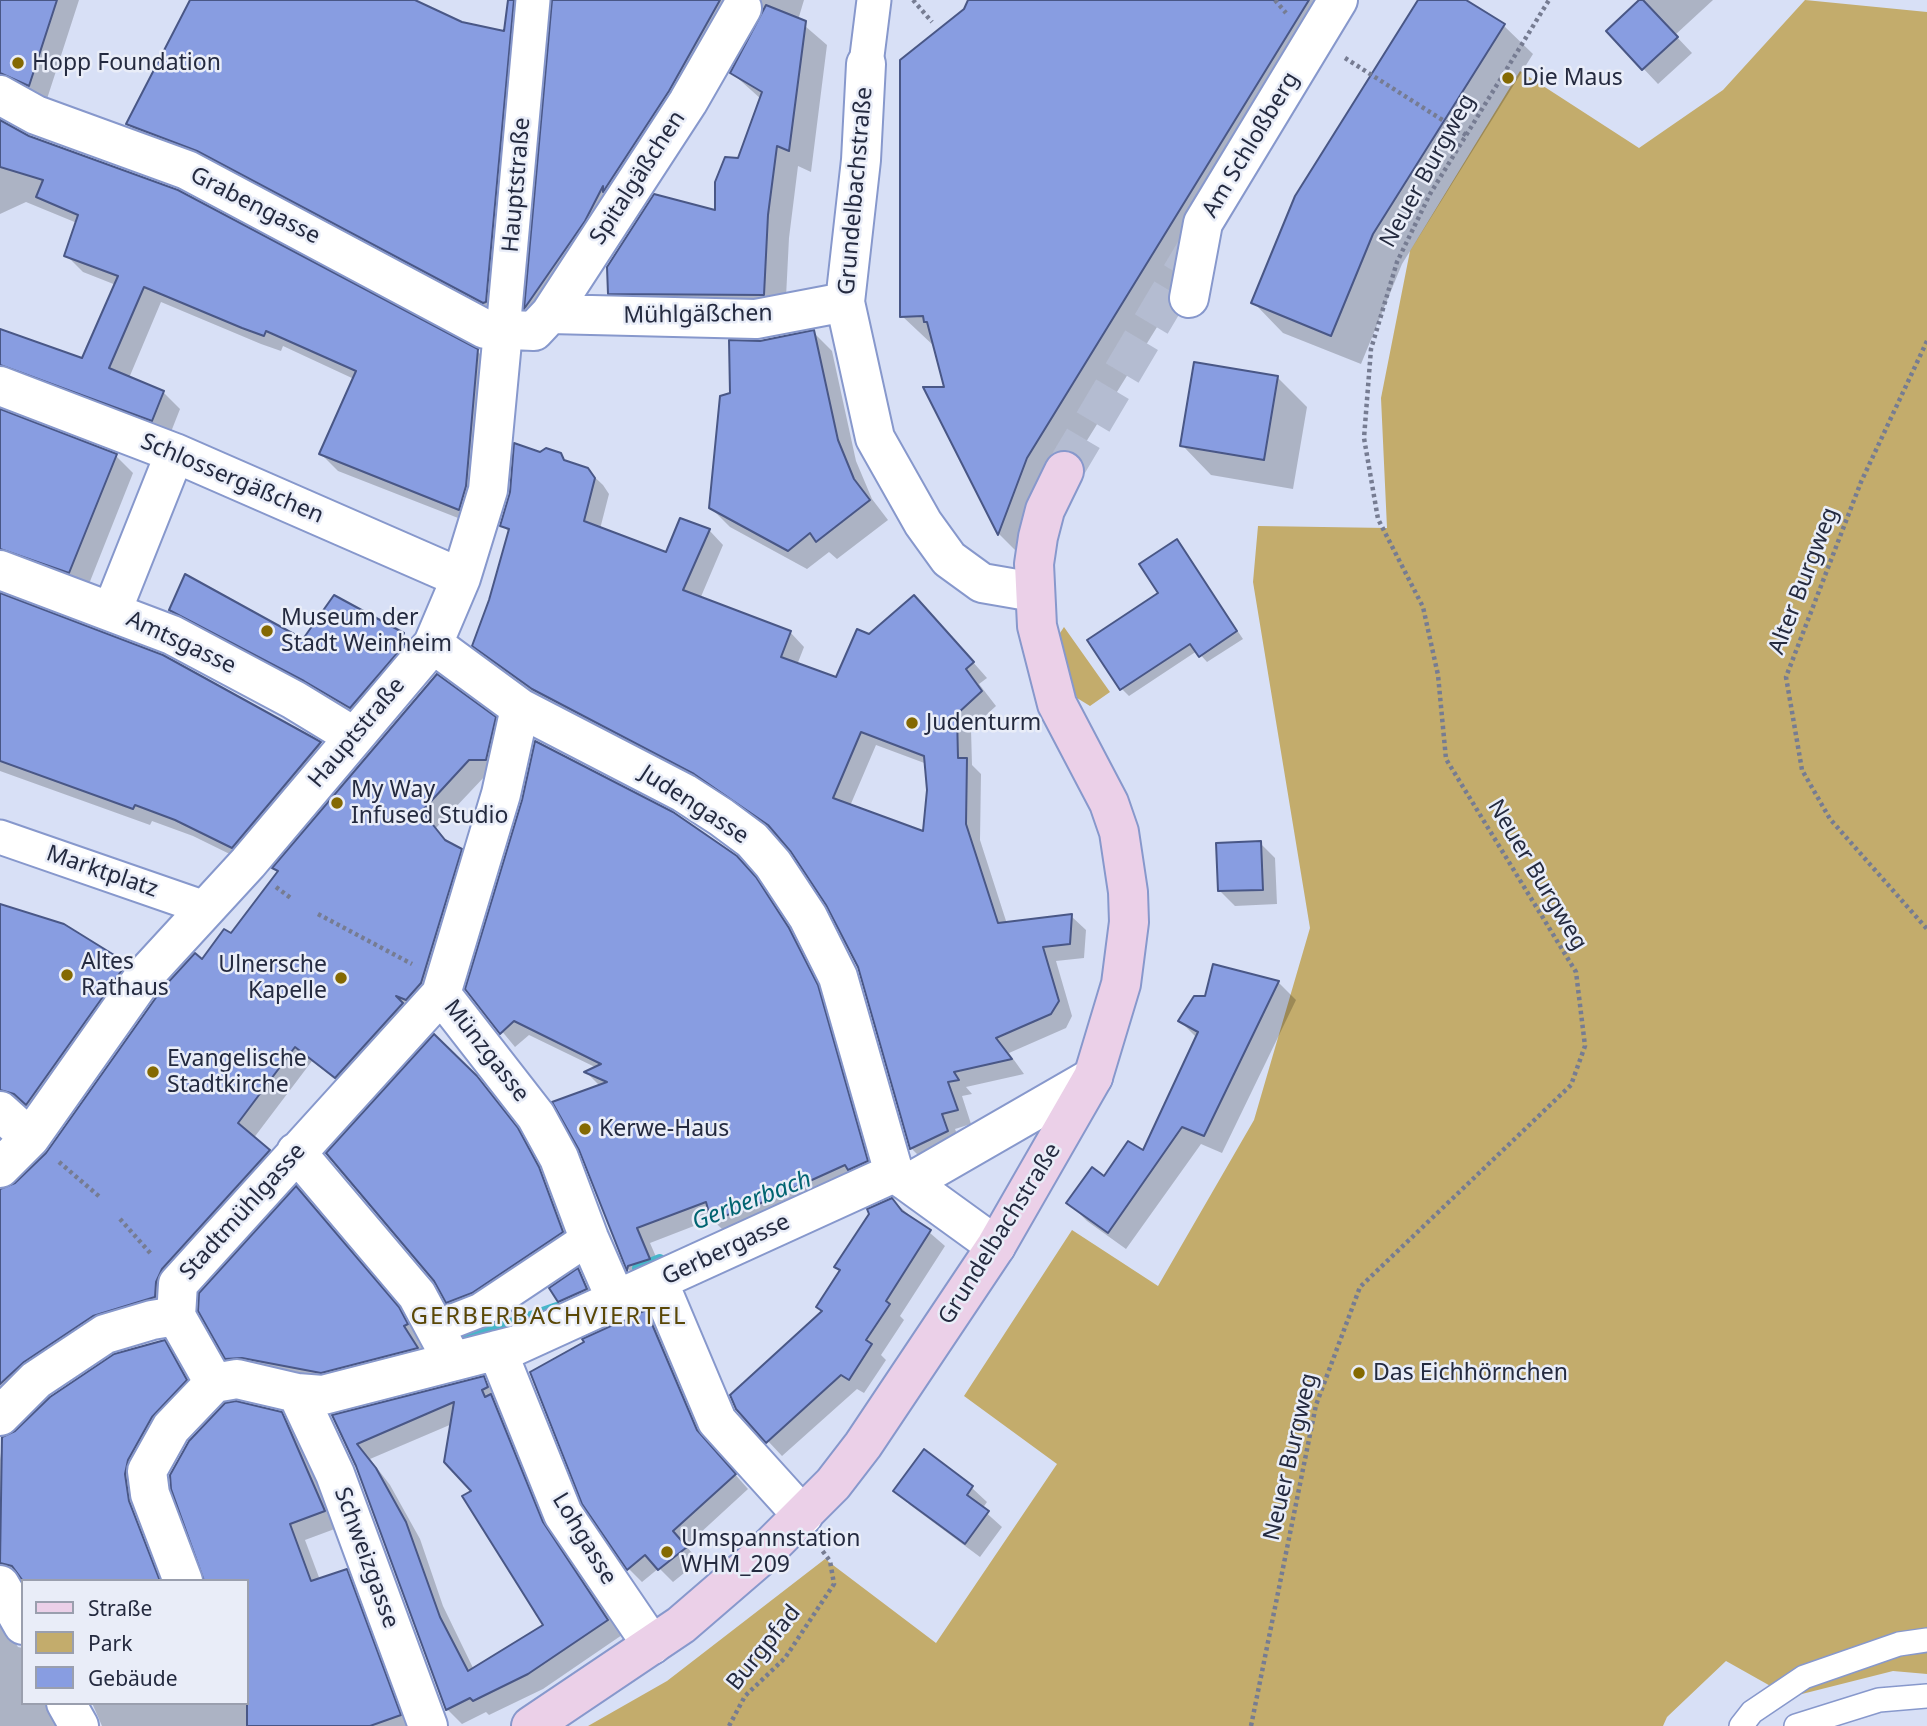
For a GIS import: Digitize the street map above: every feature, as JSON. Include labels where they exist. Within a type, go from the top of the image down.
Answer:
[{"type":"main road","name":"Grundelbachstraße","points":[[531,1726],[652,1644],[727,1588],[801,1518],[863,1445],[996,1246],[1093,1077],[1121,984],[1128,932],[1128,892],[1119,832],[1108,803],[1057,705],[1037,626],[1034,592],[1038,537],[1045,510],[1064,471]]},
{"type":"street","name":"Grundelbachstraße","points":[[874,0],[845,302],[875,438],[923,523],[949,559],[982,583],[1034,592]]},
{"type":"street","name":"Am Schloßberg","points":[[1189,298],[1203,223],[1338,0]]},
{"type":"street","name":"Hauptstraße","points":[[0,1168],[30,1138],[145,975],[248,863],[352,736],[433,645],[461,578],[488,491],[531,1]]},
{"type":"street","name":"Spitalgäßchen","points":[[503,331],[534,331],[550,314],[750,4]]},
{"type":"street","name":"Grabengasse","points":[[0,95],[36,115],[187,170],[485,329],[503,331]]},
{"type":"street","name":"Mühlgäßchen","points":[[550,314],[756,319],[845,302]]},
{"type":"street","name":"Schlossergäßchen","points":[[0,386],[175,453],[461,578]]},
{"type":"street","points":[[111,611],[175,453]]},
{"type":"street","name":"Amtsgasse","points":[[0,570],[172,635],[295,700],[352,736]]},
{"type":"street","name":"Judengasse","points":[[433,645],[520,708],[684,793],[752,840],[773,864],[808,917],[838,977],[902,1178]]},
{"type":"street","name":"Münzgasse","points":[[520,708],[501,794],[429,980],[536,1116],[559,1158],[617,1302]]},
{"type":"street","name":"Marktplatz","points":[[0,837],[205,908]]},
{"type":"street","name":"Stadtmühlgasse","points":[[177,1300],[429,980]]},
{"type":"street","name":"Gerbergasse","points":[[214,1383],[237,1379],[297,1393],[323,1395],[443,1344],[497,1350],[517,1345],[617,1302],[657,1281],[902,1178],[1093,1077]]},
{"type":"street","points":[[0,1111],[30,1138]]},
{"type":"street","points":[[296,1152],[417,1295],[443,1344],[481,1310],[589,1238]]},
{"type":"street","points":[[902,1178],[996,1246]]},
{"type":"street","points":[[657,1281],[717,1421],[801,1518]]},
{"type":"street","points":[[0,1416],[36,1380],[105,1334],[152,1320],[177,1300],[214,1383],[171,1428],[147,1471],[149,1494],[182,1579]]},
{"type":"street","name":"Lohgasse","points":[[497,1350],[563,1514],[652,1644]]},
{"type":"street","name":"Schweizgasse","points":[[297,1393],[335,1474],[428,1726]]},
{"type":"street","points":[[0,1585],[21,1622]]},
{"type":"street","points":[[67,1705],[79,1726]]},
{"type":"lane","points":[[1741,1726],[1752,1712],[1804,1677],[1899,1644],[1927,1640]]},
{"type":"lane","points":[[1796,1726],[1879,1700],[1927,1696]]},
{"type":"path","points":[[913,0],[932,22]]},
{"type":"path","name":"Neuer Burgweg","points":[[1251,1726],[1317,1405],[1360,1287],[1571,1085],[1586,1046],[1576,972],[1446,759],[1438,675],[1423,607],[1378,519],[1364,438],[1371,349],[1397,262],[1430,194],[1549,0]]},
{"type":"path","points":[[1375,77],[1466,135]]},
{"type":"path","name":"Alter Burgweg","points":[[1927,341],[1861,482],[1786,677],[1802,770],[1830,819],[1927,929]]},
{"type":"path","points":[[281,891],[292,899]]},
{"type":"path","points":[[318,914],[429,980]]},
{"type":"path","points":[[30,1138],[102,1198]]},
{"type":"path","points":[[120,1219],[177,1300]]},
{"type":"path","name":"Burgpfad","points":[[729,1726],[745,1696],[785,1658],[834,1584],[830,1561],[801,1518]]},
{"type":"green space","points":[[1805,0],[1927,12],[1927,1674],[1893,1671],[1790,1697],[1726,1661],[1667,1717],[1663,1726],[588,1726],[667,1681],[825,1559],[936,1643],[1057,1464],[964,1396],[1072,1230],[1158,1286],[1254,1120],[1310,928],[1253,582],[1258,526],[1387,528],[1381,398],[1410,251],[1520,71],[1639,148],[1723,90]]},
{"type":"green space","points":[[1064,627],[1110,692],[1090,706],[1077,698],[1066,669],[1058,636]]},
{"type":"building","name":"Hopp Foundation","points":[[0,0],[57,0],[29,86],[0,73]]},
{"type":"building","points":[[190,0],[415,0],[462,22],[504,31],[508,0],[514,0],[486,302],[483,303],[197,151],[126,124]]},
{"type":"building","points":[[552,0],[720,0],[669,91],[603,192],[603,186],[585,221],[524,309]]},
{"type":"building","points":[[968,0],[1309,0],[1027,458],[998,535],[923,387],[944,387],[927,322],[924,322],[923,316],[900,317],[900,60],[964,9]]},
{"type":"building","points":[[1418,0],[1466,0],[1505,24],[1373,234],[1331,336],[1251,303],[1295,196]]},
{"type":"building","points":[[1639,0],[1643,0],[1678,37],[1642,70],[1606,31]]},
{"type":"building","points":[[766,5],[806,21],[789,151],[777,146],[768,215],[764,295],[608,294],[607,267],[654,194],[715,210],[715,182],[725,157],[738,158],[762,92],[730,73]]},
{"type":"building","points":[[0,120],[29,136],[178,190],[478,349],[466,486],[459,510],[319,454],[356,371],[266,331],[264,336],[144,287],[109,368],[164,391],[152,421],[0,365],[0,329],[82,358],[118,276],[64,256],[78,215],[36,197],[43,180],[0,167]]},
{"type":"building","points":[[814,330],[838,440],[854,479],[870,500],[816,542],[810,533],[788,551],[709,508],[720,396],[730,393],[729,340],[760,341]]},
{"type":"building","points":[[1194,362],[1278,376],[1264,460],[1180,446]]},
{"type":"building","points":[[0,409],[117,454],[69,573],[0,549]]},
{"type":"building","points":[[514,443],[540,452],[546,448],[561,453],[564,460],[588,468],[595,478],[584,521],[666,552],[680,518],[710,529],[683,590],[791,631],[781,657],[836,677],[857,629],[869,634],[914,595],[974,662],[966,669],[982,691],[957,714],[958,758],[967,758],[966,824],[998,923],[1072,914],[1070,944],[1043,947],[1059,1001],[1051,1014],[996,1038],[1012,1059],[954,1072],[959,1080],[948,1082],[958,1110],[942,1114],[948,1131],[910,1149],[858,967],[826,905],[791,852],[768,825],[694,774],[532,689],[472,646],[489,600],[509,529],[500,526],[510,492]],"holes":[[[861,732],[924,756],[927,790],[923,831],[833,798]]]},
{"type":"building","points":[[1177,539],[1237,631],[1199,657],[1190,644],[1120,690],[1087,640],[1158,593],[1139,564]]},
{"type":"building","points":[[185,574],[303,639],[334,595],[404,633],[401,639],[406,643],[350,708],[169,610]]},
{"type":"building","points":[[0,593],[163,655],[321,742],[232,848],[175,820],[135,805],[133,809],[0,761]]},
{"type":"building","points":[[437,674],[496,717],[486,760],[469,760],[422,811],[445,840],[462,849],[421,983],[406,1000],[396,996],[403,1003],[335,1078],[295,1047],[238,1123],[270,1150],[162,1269],[156,1282],[155,1297],[93,1316],[24,1362],[0,1384],[0,1189],[15,1183],[46,1153],[162,989],[195,953],[202,959],[224,929],[231,933],[278,871],[272,868]]},
{"type":"building","points":[[535,741],[673,812],[737,856],[756,877],[789,928],[818,985],[868,1161],[848,1170],[845,1165],[750,1208],[711,1220],[706,1202],[637,1228],[650,1259],[628,1266],[627,1271],[579,1150],[552,1102],[607,1082],[584,1072],[601,1064],[514,1021],[500,1034],[465,989],[522,800]]},
{"type":"building","points":[[1261,841],[1263,890],[1218,891],[1216,843]]},
{"type":"building","points":[[0,904],[64,924],[127,963],[26,1105],[14,1094],[0,1090]]},
{"type":"building","points":[[1213,964],[1279,981],[1204,1136],[1182,1127],[1108,1233],[1066,1203],[1092,1167],[1104,1176],[1128,1141],[1143,1150],[1198,1032],[1178,1021],[1194,996],[1205,996]]},
{"type":"building","points":[[434,1034],[477,1076],[518,1128],[539,1167],[563,1232],[472,1293],[446,1303],[434,1281],[326,1153]]},
{"type":"building","points":[[296,1186],[399,1307],[408,1324],[404,1326],[418,1348],[321,1373],[242,1358],[225,1359],[198,1311],[199,1293]]},
{"type":"building","points":[[892,1198],[902,1211],[931,1230],[886,1301],[890,1304],[866,1340],[872,1344],[849,1380],[841,1375],[766,1443],[736,1409],[730,1395],[822,1311],[816,1307],[840,1270],[834,1267],[869,1214],[867,1209]]},
{"type":"building","points":[[578,1268],[587,1289],[558,1302],[549,1288]]},
{"type":"building","points":[[646,1310],[697,1430],[736,1474],[673,1531],[687,1547],[658,1570],[645,1555],[627,1570],[582,1504],[530,1372],[584,1342],[582,1339]]},
{"type":"building","points":[[165,1340],[187,1380],[152,1417],[128,1460],[125,1474],[129,1501],[159,1579],[22,1579],[12,1566],[0,1563],[2,1437],[15,1431],[50,1397],[114,1354]]},
{"type":"building","points":[[484,1376],[488,1387],[482,1390],[485,1397],[491,1394],[543,1522],[608,1620],[528,1674],[473,1701],[470,1698],[446,1710],[356,1466],[332,1415]],"holes":[[[454,1402],[444,1462],[471,1491],[462,1496],[543,1625],[468,1671],[440,1617],[406,1522],[376,1468],[357,1444]]]},
{"type":"building","points":[[236,1401],[282,1412],[325,1511],[290,1524],[311,1581],[347,1569],[401,1715],[370,1726],[247,1726],[248,1579],[203,1579],[171,1489],[170,1475],[189,1441],[225,1403]]},
{"type":"building","points":[[924,1449],[973,1486],[967,1495],[989,1511],[965,1544],[893,1491]]},
{"type":"waterway","name":"Gerberbach","points":[[637,1268],[660,1259]]},
{"type":"waterway","name":"Gerberbach","points":[[464,1339],[557,1307]]},
{"type":"tunnel","points":[[1064,471],[1197,247]]},
{"type":"place","name":"Hopp Foundation","points":[[18,63]]},
{"type":"place","name":"Die Maus","points":[[1508,78]]},
{"type":"place","name":"Museum der Stadt Weinheim","points":[[267,631]]},
{"type":"place","name":"Judenturm","points":[[912,723]]},
{"type":"place","name":"My Way Infused Studio","points":[[337,803]]},
{"type":"place","name":"Altes Rathaus","points":[[67,975]]},
{"type":"place","name":"Ulnersche Kapelle","points":[[341,978]]},
{"type":"place","name":"Evangelische Stadtkirche","points":[[153,1072]]},
{"type":"place","name":"Kerwe-Haus","points":[[585,1129]]},
{"type":"place","name":"Das Eichhörnchen","points":[[1359,1373]]},
{"type":"place","name":"Umspannstation WHM_209","points":[[667,1552]]},
{"type":"district","name":"GERBERBACHVIERTEL","points":[[549,1317]]}]
